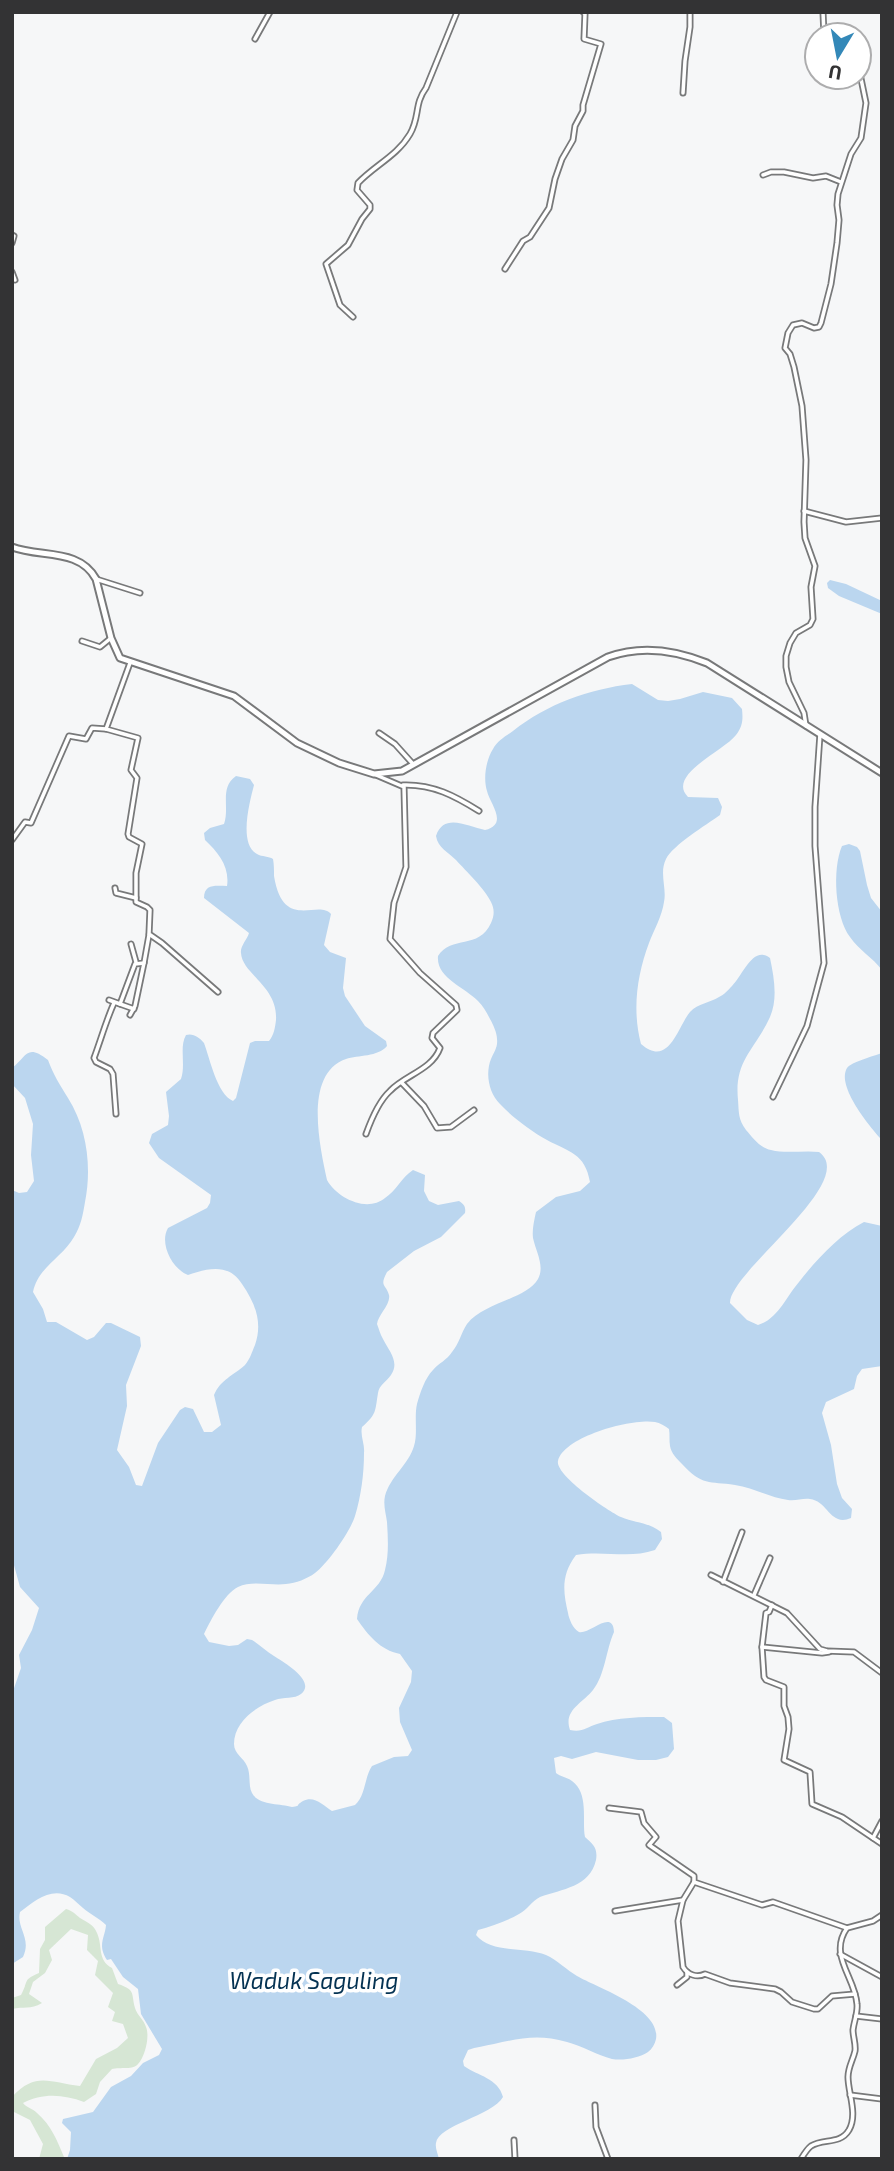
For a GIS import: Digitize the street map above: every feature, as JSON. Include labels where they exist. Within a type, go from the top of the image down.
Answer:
[{"type":"main road","points":[[12,547],[34,553],[69,557],[88,568],[96,579],[118,655],[130,663],[232,695],[304,747],[339,763],[374,774],[402,771],[608,657],[654,649],[707,663],[882,774]]},
{"type":"street","points":[[255,39],[270,12]]},
{"type":"street","points":[[353,317],[340,305],[326,264],[348,246],[370,209],[370,205],[357,190],[358,183],[398,150],[412,131],[418,114],[419,97],[426,88],[457,12]]},
{"type":"street","points":[[505,269],[549,208],[562,159],[573,140],[575,126],[583,111],[601,44],[584,39],[583,12]]},
{"type":"street","points":[[683,93],[690,12]]},
{"type":"street","points":[[806,727],[804,713],[789,682],[786,656],[796,633],[810,625],[813,619],[811,587],[815,566],[805,538],[804,421],[800,390],[790,354],[785,346],[793,325],[803,323],[814,328],[821,323],[831,284],[841,182],[851,154],[861,138],[866,103],[864,91]]},
{"type":"street","points":[[763,175],[785,172],[813,178],[826,176],[841,182]]},
{"type":"street","points":[[12,235],[12,243]]},
{"type":"street","points":[[12,272],[15,280]]},
{"type":"street","points":[[804,511],[846,523],[882,518]]},
{"type":"street","points":[[96,579],[101,578],[139,593]]},
{"type":"street","points":[[82,641],[100,647],[111,638]]},
{"type":"street","points":[[106,729],[130,663]]},
{"type":"street","points":[[12,840],[24,822],[31,823],[69,736],[86,739],[92,728],[138,738],[131,770],[137,778],[128,834],[142,844],[136,873],[136,898],[137,903],[149,909],[149,935],[131,1015]]},
{"type":"street","points":[[379,733],[395,744],[413,764]]},
{"type":"street","points":[[773,1097],[806,1030],[824,963],[815,846],[820,734]]},
{"type":"street","points":[[374,774],[403,785],[437,788],[480,811]]},
{"type":"street","points":[[366,1135],[390,1091],[422,1069],[437,1054],[440,1048],[433,1035],[457,1010],[456,1005],[420,972],[390,939],[394,902],[405,867],[403,785]]},
{"type":"street","points":[[115,888],[116,893],[136,898]]},
{"type":"street","points":[[149,935],[162,943],[218,992]]},
{"type":"street","points":[[120,1004],[136,962],[131,944]]},
{"type":"street","points":[[136,962],[144,963]]},
{"type":"street","points":[[117,1114],[113,1074],[94,1058],[105,1030],[111,1001],[134,1009]]},
{"type":"street","points":[[402,1083],[424,1105],[437,1128],[451,1127],[474,1110]]},
{"type":"street","points":[[723,1582],[742,1532]]},
{"type":"street","points":[[754,1595],[770,1558]]},
{"type":"street","points":[[711,1575],[788,1613],[820,1649],[854,1652],[882,1673]]},
{"type":"street","points":[[772,1605],[766,1613],[762,1647],[764,1678],[784,1687],[783,1706],[788,1717],[789,1734],[784,1760],[810,1772],[812,1804],[842,1818],[882,1844]]},
{"type":"street","points":[[762,1647],[824,1654],[830,1651]]},
{"type":"street","points":[[609,1808],[642,1812],[644,1823],[656,1837],[649,1845],[694,1876],[694,1882],[683,1900],[678,1921],[683,1967],[687,1972],[698,1977],[708,1974],[736,1984],[775,1989],[792,2002],[816,2010],[832,1996],[855,1994]]},
{"type":"street","points":[[873,1838],[882,1821]]},
{"type":"street","points":[[694,1882],[762,1905],[773,1902],[847,1928],[873,1921],[882,1915]]},
{"type":"street","points":[[615,1911],[683,1900]]},
{"type":"street","points":[[801,2159],[810,2147],[836,2140],[849,2130],[852,2116],[848,2074],[855,2053],[853,2031],[857,2001],[840,1954],[841,1939],[847,1928]]},
{"type":"street","points":[[840,1954],[882,1977]]},
{"type":"street","points":[[677,1985],[688,1976],[687,1972]]},
{"type":"street","points":[[856,2016],[882,2019]]},
{"type":"street","points":[[850,2095],[882,2099]]},
{"type":"street","points":[[595,2105],[596,2127],[608,2159]]},
{"type":"street","points":[[513,2140],[515,2159]]},
{"type":"green space","points":[[66,1909],[96,1930],[104,1961],[112,1968],[118,1984],[132,1993],[136,2011],[146,2027],[147,2041],[143,2057],[136,2066],[112,2069],[100,2082],[96,2094],[84,2102],[53,2096],[23,2103],[46,2123],[64,2157],[39,2159],[43,2144],[30,2120],[12,2111],[12,2097],[36,2081],[80,2086],[96,2059],[117,2048],[128,2038],[123,2024],[112,2021],[115,2012],[108,2007],[113,1993],[95,1975],[98,1961],[87,1950],[88,1935],[71,1929],[49,1950],[52,1960],[45,1973],[33,1982],[29,1994],[42,2003],[12,2009],[12,1998],[21,1995],[28,1979],[39,1973],[40,1949],[45,1940],[45,1927]]},
{"type":"water","points":[[830,580],[846,584],[882,601],[882,614],[839,596],[828,588],[827,583]]},
{"type":"water","name":"Waduk Saguling","points":[[632,684],[658,700],[680,699],[703,692],[732,698],[742,709],[741,725],[736,735],[699,764],[685,780],[683,789],[688,797],[718,798],[722,807],[720,815],[675,848],[664,864],[663,907],[645,955],[637,993],[641,1044],[651,1050],[665,1049],[693,1009],[724,994],[753,958],[764,955],[770,958],[774,1003],[770,1017],[739,1075],[740,1119],[746,1130],[763,1147],[783,1152],[819,1152],[827,1166],[822,1183],[809,1204],[749,1270],[735,1289],[730,1303],[747,1320],[758,1325],[765,1322],[776,1313],[820,1257],[837,1241],[864,1222],[882,1226],[882,1366],[862,1369],[854,1389],[826,1402],[822,1413],[831,1445],[837,1484],[842,1498],[852,1509],[851,1518],[838,1519],[821,1504],[810,1499],[782,1499],[742,1486],[701,1479],[689,1471],[673,1453],[669,1429],[655,1422],[631,1423],[600,1431],[573,1444],[563,1452],[558,1461],[565,1475],[595,1500],[621,1517],[656,1529],[661,1532],[662,1539],[655,1550],[645,1553],[576,1555],[571,1562],[564,1583],[573,1626],[583,1632],[610,1622],[614,1632],[597,1684],[569,1717],[570,1730],[581,1730],[621,1719],[664,1717],[672,1723],[674,1749],[668,1757],[656,1760],[638,1760],[596,1752],[572,1759],[561,1756],[554,1758],[556,1773],[572,1781],[581,1793],[585,1837],[596,1849],[593,1869],[574,1886],[540,1897],[519,1914],[478,1930],[476,1935],[490,1945],[546,1955],[577,1976],[626,2001],[649,2018],[655,2028],[655,2043],[644,2054],[621,2060],[567,2042],[539,2038],[513,2040],[468,2050],[463,2061],[464,2066],[492,2081],[503,2097],[488,2110],[439,2137],[436,2145],[439,2159],[67,2159],[71,2132],[62,2123],[63,2119],[93,2112],[111,2087],[131,2076],[143,2063],[159,2055],[162,2049],[141,2014],[138,1989],[123,1977],[111,1959],[107,1960],[104,1955],[102,1946],[106,1925],[70,1897],[50,1894],[20,1912],[26,1944],[23,1957],[12,1964],[12,1694],[21,1668],[19,1655],[32,1630],[39,1608],[20,1587],[12,1558],[12,1190],[27,1192],[34,1181],[31,1155],[33,1124],[25,1098],[12,1084],[12,1068],[31,1052],[48,1060],[80,1122],[88,1162],[87,1189],[81,1220],[74,1237],[45,1269],[33,1292],[47,1322],[56,1322],[87,1340],[94,1337],[106,1323],[140,1337],[141,1346],[126,1385],[127,1406],[117,1450],[129,1467],[136,1485],[142,1486],[158,1443],[180,1410],[185,1407],[193,1409],[204,1432],[212,1432],[221,1425],[214,1395],[224,1381],[247,1363],[257,1337],[258,1321],[254,1306],[237,1277],[218,1269],[188,1275],[172,1261],[165,1241],[168,1228],[207,1208],[211,1195],[159,1158],[149,1143],[152,1134],[168,1125],[166,1092],[181,1079],[186,1035],[196,1036],[204,1043],[218,1084],[233,1101],[250,1043],[269,1041],[274,1031],[276,1020],[272,998],[243,961],[241,950],[249,933],[204,898],[209,888],[227,886],[227,872],[222,860],[205,840],[204,833],[224,824],[226,792],[231,781],[236,776],[250,779],[254,785],[247,822],[251,849],[259,855],[273,859],[278,893],[285,903],[293,909],[325,910],[331,914],[324,945],[330,952],[346,958],[343,988],[345,996],[365,1026],[386,1041],[387,1046],[373,1054],[346,1059],[333,1067],[324,1080],[319,1095],[318,1113],[327,1180],[345,1198],[361,1204],[370,1204],[389,1195],[413,1170],[425,1175],[424,1191],[429,1201],[438,1205],[459,1201],[465,1209],[465,1213],[441,1237],[414,1251],[387,1272],[385,1277],[383,1283],[389,1298],[377,1324],[393,1357],[394,1366],[391,1375],[379,1390],[373,1415],[362,1427],[364,1450],[360,1493],[355,1516],[344,1538],[320,1568],[305,1579],[286,1584],[249,1584],[233,1590],[218,1608],[204,1634],[209,1642],[229,1646],[238,1645],[247,1639],[252,1640],[291,1667],[305,1683],[301,1694],[261,1706],[247,1716],[238,1729],[234,1747],[247,1766],[251,1790],[255,1797],[265,1802],[292,1807],[311,1799],[332,1811],[355,1805],[372,1766],[394,1757],[408,1756],[412,1750],[400,1722],[399,1708],[411,1682],[412,1671],[400,1654],[381,1645],[357,1619],[365,1598],[379,1583],[385,1570],[388,1546],[385,1496],[414,1446],[416,1409],[421,1391],[430,1373],[450,1355],[467,1324],[474,1317],[525,1291],[538,1279],[540,1264],[533,1238],[536,1212],[556,1197],[580,1191],[590,1182],[588,1172],[580,1159],[522,1124],[493,1094],[488,1071],[497,1045],[495,1029],[480,1003],[446,976],[438,956],[450,946],[472,940],[486,931],[493,918],[493,908],[475,880],[441,847],[436,836],[440,829],[451,823],[485,830],[496,823],[496,813],[487,791],[485,775],[491,753],[502,739],[526,721],[569,699]]},
{"type":"water","points":[[849,844],[860,851],[871,898],[882,912],[882,970],[854,942],[841,918],[837,867],[842,846]]},
{"type":"water","points":[[882,1053],[882,1140],[856,1106],[846,1085],[845,1076],[849,1066]]}]
